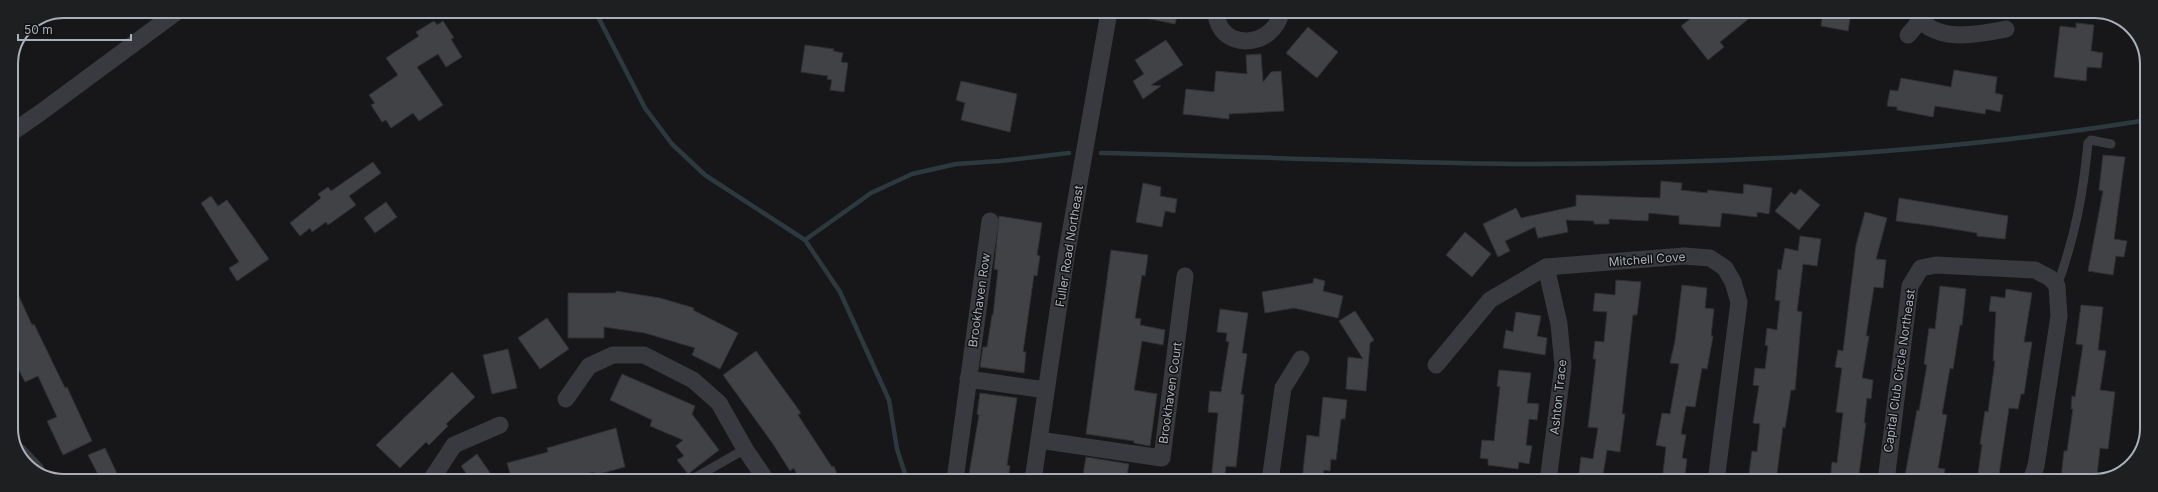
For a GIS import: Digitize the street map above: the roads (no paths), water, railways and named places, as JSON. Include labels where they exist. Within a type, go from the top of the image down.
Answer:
[{"type":"street","points":[[18,128],[40,114],[169,18]]},
{"type":"street","name":"Fuller Road Northeast","points":[[1034,474],[1066,257],[1108,18]]},
{"type":"street","points":[[1217,18],[1218,25],[1224,33],[1236,39],[1252,41],[1266,36],[1274,29],[1280,18]]},
{"type":"street","points":[[1908,36],[1917,18]]},
{"type":"street","points":[[1918,18],[1934,29],[1956,35],[1974,35],[2006,29]]},
{"type":"street","name":"Brookhaven Row","points":[[956,474],[990,221]]},
{"type":"street","name":"Mitchell Cove","points":[[1436,365],[1490,300],[1546,267],[1684,256],[1710,258],[1725,268],[1733,282],[1739,302],[1717,474]]},
{"type":"street","name":"Capital Club Circle Northeast","points":[[1887,474],[1910,286],[1921,268],[1936,266],[2036,270],[2050,278],[2057,286]]},
{"type":"street","name":"Ashton Trace","points":[[1546,267],[1559,324],[1563,366],[1549,474]]},
{"type":"street","name":"Brookhaven Court","points":[[1039,440],[1162,458],[1185,276]]},
{"type":"street","points":[[2033,474],[2036,466],[2059,316],[2057,286]]},
{"type":"street","points":[[566,399],[589,366],[613,355],[644,356],[693,380],[719,403],[745,449],[762,474]]},
{"type":"street","points":[[1271,474],[1283,388],[1301,359]]},
{"type":"street","points":[[968,379],[1046,390]]},
{"type":"street","points":[[435,474],[454,445],[500,425]]},
{"type":"lane","points":[[2057,286],[2071,245],[2081,202],[2088,143],[2091,140],[2111,144]]},
{"type":"lane","points":[[702,474],[745,449]]},
{"type":"waterway","points":[[599,18],[645,108],[672,144],[705,175],[805,240],[840,292],[889,400],[897,449],[905,474]]},
{"type":"waterway","points":[[1101,153],[1533,164],[1687,162],[1764,159],[1918,148],[1995,141],[2140,121]]},
{"type":"waterway","points":[[805,240],[871,193],[912,174],[956,164],[1000,161],[1069,153]]}]
